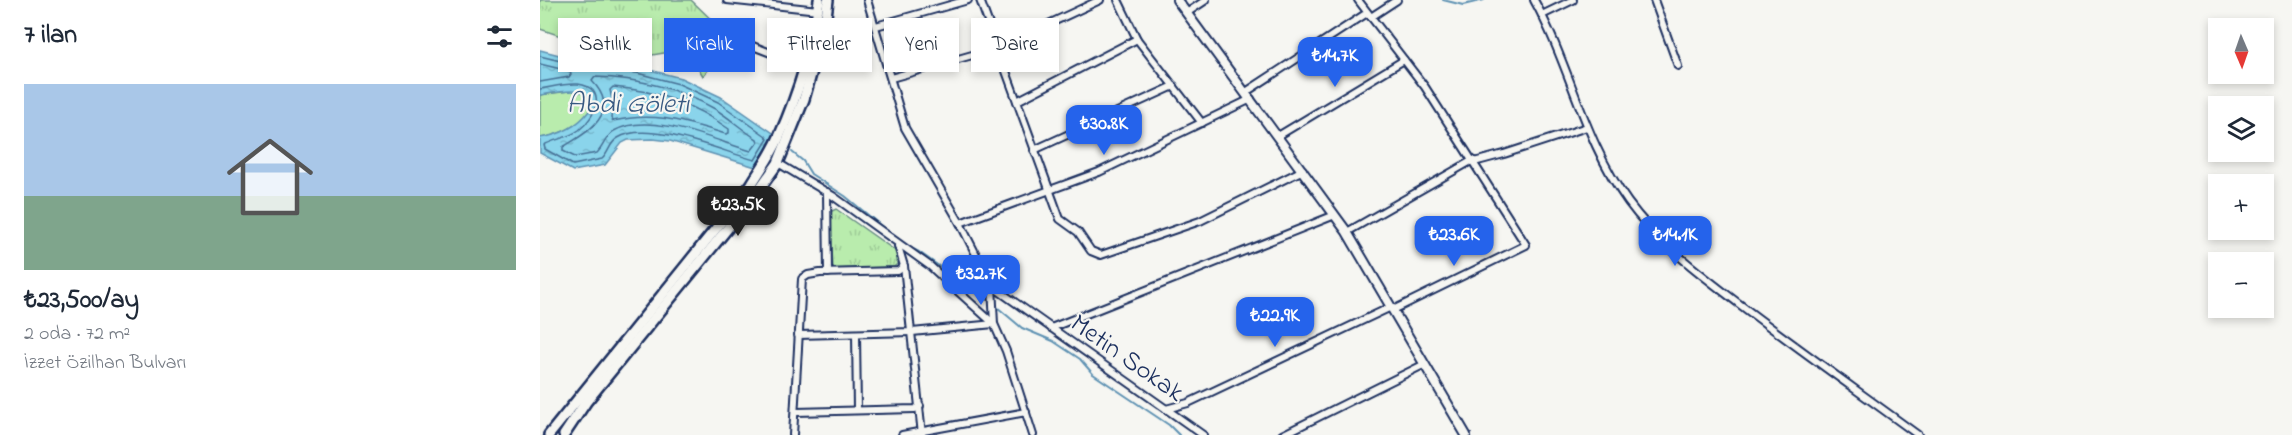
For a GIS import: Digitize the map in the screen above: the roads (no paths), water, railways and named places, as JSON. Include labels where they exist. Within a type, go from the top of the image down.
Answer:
[{"type":"main road","points":[[564,435],[586,402],[759,190],[778,163],[804,99],[825,25],[828,0]]},
{"type":"main road","points":[[549,435],[751,185],[778,139],[802,72]]},
{"type":"street","points":[[727,0],[818,5]]},
{"type":"street","name":"Metin Sokak","points":[[867,0],[905,128],[960,223],[992,286],[1203,435]]},
{"type":"street","points":[[876,26],[968,0]]},
{"type":"street","points":[[980,0],[987,18]]},
{"type":"street","points":[[1059,19],[1100,0]]},
{"type":"street","points":[[1118,0],[1137,39],[1202,123]]},
{"type":"street","points":[[1177,0],[1347,232],[1466,435]]},
{"type":"street","points":[[1188,12],[1206,0]]},
{"type":"street","points":[[1166,409],[1188,403],[1526,245],[1425,87],[1358,0]]},
{"type":"street","points":[[960,223],[1100,172],[1202,123],[1249,96],[1369,15],[1397,0]]},
{"type":"street","points":[[1534,0],[1599,153],[1628,202],[1664,242],[1761,321],[1918,435]]},
{"type":"street","points":[[1541,13],[1573,0]]},
{"type":"street","points":[[1654,0],[1678,66]]},
{"type":"street","points":[[1017,101],[1137,39]]},
{"type":"street","points":[[891,78],[971,56]]},
{"type":"street","points":[[1278,135],[1404,60]]},
{"type":"street","points":[[1007,72],[1060,219],[1078,232],[1091,251],[1101,255],[1200,221],[1303,170]]},
{"type":"street","points":[[1034,150],[1174,86]]},
{"type":"street","points":[[1347,232],[1473,161],[1504,154],[1587,127]]},
{"type":"street","points":[[778,163],[827,192],[930,266],[994,324]]},
{"type":"street","points":[[827,192],[828,273]]},
{"type":"street","points":[[1051,328],[1335,215]]},
{"type":"street","points":[[898,245],[904,266],[922,434]]},
{"type":"street","points":[[793,435],[802,279],[808,275],[828,273],[898,271],[904,266]]},
{"type":"street","points":[[992,286],[994,324],[1006,351],[1033,435]]},
{"type":"street","points":[[798,335],[912,332],[994,324]]},
{"type":"street","points":[[856,334],[857,410]]},
{"type":"street","points":[[1282,435],[1425,364]]},
{"type":"street","points":[[796,412],[915,409],[920,406]]},
{"type":"street","points":[[902,435],[922,434],[1026,412]]},
{"type":"water","name":"Abdi Göleti","points":[[540,50],[558,55],[558,72],[652,71],[681,78],[721,97],[776,135],[759,168],[670,141],[653,139],[628,140],[622,143],[605,165],[573,171],[540,153],[540,138],[554,135],[573,126],[589,111],[590,102],[587,96],[574,91],[540,95]]},
{"type":"waterway","points":[[1443,0],[1463,5],[1484,0]]},
{"type":"waterway","points":[[792,152],[803,161],[811,174],[845,196],[896,238]]},
{"type":"waterway","points":[[905,245],[919,252],[987,300]]},
{"type":"waterway","points":[[997,307],[1022,328],[1053,341],[1080,359],[1093,374],[1169,425],[1179,435]]}]
